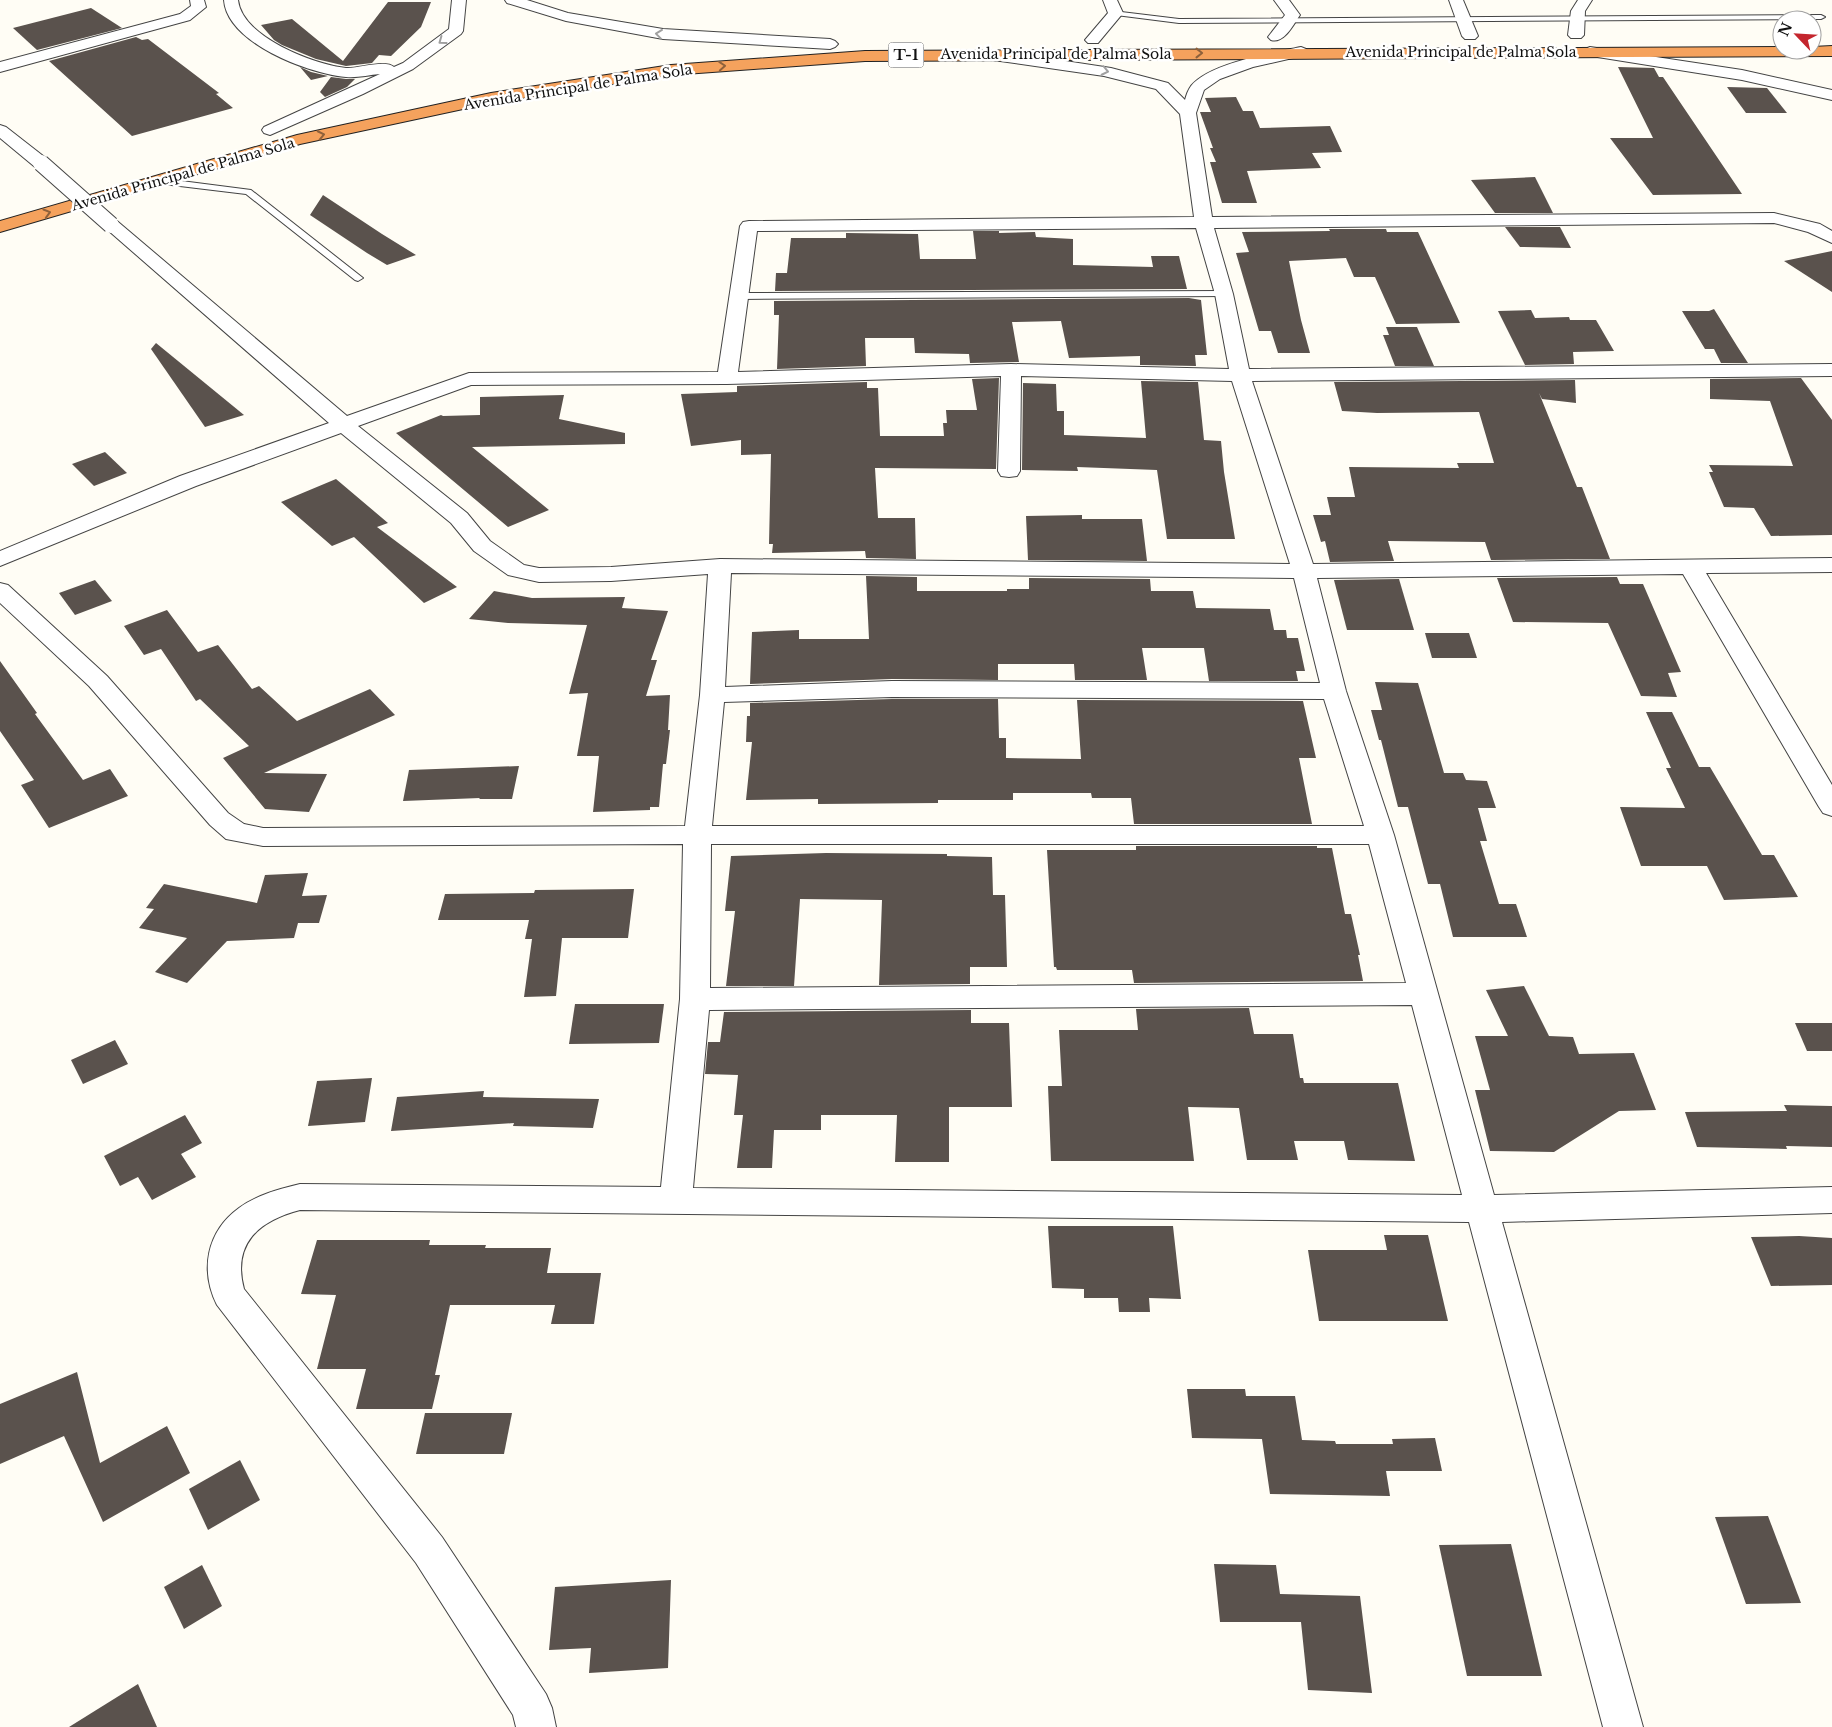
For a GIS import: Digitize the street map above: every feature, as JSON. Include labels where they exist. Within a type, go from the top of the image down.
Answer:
[{"type":"highway","name":"Avenida Principal de Palma Sola","points":[[1557,36],[1596,35]]},
{"type":"highway","name":"Avenida Principal de Palma Sola","points":[[1450,36],[1489,36]]},
{"type":"highway","name":"Avenida Principal de Palma Sola","points":[[1256,37],[1276,37],[1303,45]]},
{"type":"highway","name":"Avenida Principal de Palma Sola","points":[[473,86],[644,59],[830,44],[1112,39]]},
{"type":"highway","name":"Avenida Principal de Palma Sola","points":[[0,227],[297,140],[471,102],[671,70],[865,56],[1303,45],[1589,52],[1832,51]]},
{"type":"highway","name":"Avenida Principal de Palma Sola","points":[[251,135],[347,113]]},
{"type":"highway","name":"Avenida Principal de Palma Sola","points":[[56,191],[84,183]]},
{"type":"street","points":[[0,67],[185,17],[199,8],[197,0]]},
{"type":"street","points":[[231,0],[232,11],[259,41],[317,68],[348,74],[408,66]]},
{"type":"street","points":[[270,130],[408,66],[456,31],[459,0]]},
{"type":"street","points":[[512,0],[566,17],[663,34],[830,44]]},
{"type":"street","points":[[1276,37],[1293,14],[1281,0]]},
{"type":"street","points":[[1456,0],[1470,36]]},
{"type":"street","points":[[1576,36],[1578,11],[1585,0]]},
{"type":"street","points":[[1093,40],[1113,6]]},
{"type":"street","points":[[1303,45],[1214,76],[1197,88],[1188,113],[1204,223],[1224,294],[1240,375],[1304,571],[1334,690],[1380,835],[1623,1727]]},
{"type":"street","points":[[1589,52],[1740,73],[1832,95]]},
{"type":"street","points":[[988,54],[1105,71],[1162,86],[1188,113]]},
{"type":"street","points":[[0,130],[344,424],[459,518],[482,546],[516,570],[539,574],[611,574],[720,566],[1304,571],[1832,565]]},
{"type":"street","points":[[727,378],[749,226],[1774,218],[1814,228],[1832,238]]},
{"type":"street","points":[[0,559],[188,482],[469,379],[727,378],[1011,370],[1240,375],[1832,370]]},
{"type":"street","points":[[1009,471],[1011,370]]},
{"type":"street","points":[[676,1200],[695,999],[697,836],[712,695],[720,566]]},
{"type":"street","points":[[1690,566],[1832,807]]},
{"type":"street","points":[[0,590],[98,681],[218,819],[236,832],[263,837],[1380,835]]},
{"type":"street","points":[[712,695],[892,689],[1334,690]]},
{"type":"street","points":[[695,999],[1424,994]]},
{"type":"street","points":[[536,1727],[532,1708],[429,1550],[228,1295],[223,1280],[222,1263],[227,1246],[245,1221],[270,1205],[300,1197],[1482,1209],[1832,1200]]},
{"type":"lane","points":[[1113,6],[1179,21],[1772,17]]},
{"type":"lane","points":[[158,181],[248,192],[358,278]]},
{"type":"lane","points":[[740,296],[1224,294]]},
{"type":"building","points":[[388,2],[431,2],[421,27],[391,56],[379,55],[372,63],[346,66],[316,59],[282,45],[274,40],[261,25],[292,19],[343,61]]},
{"type":"building","points":[[91,8],[122,28],[37,50],[13,28]]},
{"type":"building","points":[[136,37],[142,40],[148,39],[219,93],[216,94],[233,108],[132,136],[49,61]]},
{"type":"building","points":[[300,67],[311,72],[328,76],[311,80]]},
{"type":"building","points":[[1618,67],[1654,68],[1659,77],[1663,77],[1742,194],[1653,195],[1610,138],[1653,138]]},
{"type":"building","points":[[331,77],[355,79],[347,87],[325,97],[320,92]]},
{"type":"building","points":[[1727,87],[1767,88],[1787,113],[1746,113]]},
{"type":"building","points":[[1236,97],[1243,111],[1253,111],[1260,128],[1330,126],[1342,152],[1312,153],[1321,168],[1247,171],[1257,203],[1222,203],[1210,162],[1216,162],[1210,148],[1213,148],[1200,112],[1211,112],[1205,98]]},
{"type":"building","points":[[1535,177],[1553,213],[1495,213],[1471,180]]},
{"type":"building","points":[[323,195],[416,255],[387,265],[367,253],[310,215]]},
{"type":"building","points":[[1505,227],[1560,227],[1571,248],[1520,247]]},
{"type":"building","points":[[1329,229],[1386,229],[1387,232],[1418,232],[1460,323],[1396,324],[1375,277],[1354,277],[1346,258],[1289,261],[1310,353],[1278,353],[1271,331],[1259,331],[1236,253],[1249,252],[1242,232],[1330,231]]},
{"type":"building","points":[[973,231],[999,231],[999,233],[1035,232],[1036,237],[1073,239],[1073,265],[1153,267],[1151,256],[1179,256],[1187,289],[775,291],[776,273],[787,273],[791,238],[846,238],[846,233],[918,234],[920,259],[976,259]]},
{"type":"building","points":[[1832,251],[1832,292],[1784,261]]},
{"type":"building","points":[[1189,298],[1201,300],[1207,355],[1195,355],[1196,366],[1140,365],[1140,356],[1069,358],[1061,321],[1012,322],[1019,362],[970,363],[969,354],[915,353],[914,338],[865,338],[866,366],[777,369],[779,315],[774,315],[774,301]]},
{"type":"building","points":[[1714,309],[1748,363],[1721,363],[1714,349],[1705,349],[1682,311],[1709,311]]},
{"type":"building","points":[[1531,310],[1535,318],[1569,317],[1570,320],[1596,320],[1614,351],[1573,352],[1574,364],[1525,365],[1498,311]]},
{"type":"building","points":[[1386,327],[1417,327],[1434,366],[1395,366],[1383,335],[1389,335]]},
{"type":"building","points":[[156,343],[244,415],[205,427],[151,349]]},
{"type":"building","points":[[999,378],[996,469],[875,468],[878,518],[915,518],[916,559],[866,558],[865,551],[772,553],[773,544],[769,544],[771,454],[741,455],[741,440],[691,446],[681,394],[737,392],[737,386],[867,382],[867,388],[878,388],[880,436],[944,436],[943,423],[947,423],[946,410],[977,410],[972,379]]},
{"type":"building","points":[[1801,378],[1832,420],[1832,535],[1771,536],[1754,508],[1724,507],[1709,472],[1713,472],[1709,465],[1793,466],[1770,401],[1710,399],[1710,379]]},
{"type":"building","points":[[1575,380],[1576,403],[1542,399],[1539,393],[1577,487],[1582,487],[1610,559],[1491,560],[1485,542],[1388,541],[1394,561],[1330,562],[1325,541],[1321,542],[1313,515],[1331,515],[1327,497],[1355,497],[1349,467],[1459,468],[1457,463],[1494,463],[1479,412],[1377,413],[1342,411],[1334,382]]},
{"type":"building","points":[[1141,381],[1198,382],[1204,440],[1221,441],[1235,539],[1167,539],[1157,470],[1077,467],[1078,471],[1022,470],[1023,383],[1056,384],[1057,411],[1064,411],[1064,435],[1146,438]]},
{"type":"building","points":[[564,395],[559,419],[625,433],[625,444],[472,447],[549,510],[508,527],[396,433],[441,415],[480,415],[480,397]]},
{"type":"building","points":[[105,452],[127,473],[94,486],[72,464]]},
{"type":"building","points":[[336,479],[388,523],[377,527],[457,587],[424,603],[354,537],[332,546],[281,502]]},
{"type":"building","points":[[1082,515],[1082,519],[1142,519],[1147,561],[1028,560],[1026,516]]},
{"type":"building","points":[[866,576],[917,577],[917,591],[1007,591],[1007,589],[1029,589],[1029,578],[1150,579],[1151,591],[1193,591],[1196,608],[1270,609],[1274,630],[1286,630],[1287,638],[1298,638],[1305,671],[1296,671],[1298,681],[1209,681],[1204,648],[1142,648],[1147,680],[1075,680],[1074,664],[998,664],[998,680],[892,679],[750,684],[752,632],[799,630],[799,639],[869,639]]},
{"type":"building","points":[[1617,577],[1620,584],[1643,584],[1681,672],[1668,673],[1677,697],[1641,696],[1608,623],[1513,622],[1497,578]]},
{"type":"building","points":[[1399,579],[1414,630],[1347,630],[1334,580]]},
{"type":"building","points":[[95,580],[112,601],[75,615],[59,593]]},
{"type":"building","points":[[494,591],[532,598],[625,597],[622,608],[668,611],[651,660],[657,660],[646,696],[670,695],[668,730],[670,730],[666,764],[663,764],[659,807],[650,807],[650,810],[593,812],[599,756],[577,756],[588,693],[569,694],[587,625],[508,623],[469,619]]},
{"type":"building","points":[[167,610],[198,652],[218,645],[252,689],[259,686],[297,721],[370,689],[395,715],[264,773],[327,774],[309,812],[265,809],[223,758],[249,746],[200,699],[196,701],[161,649],[144,655],[124,626]]},
{"type":"building","points":[[1425,633],[1469,633],[1477,658],[1432,658]]},
{"type":"building","points":[[0,661],[37,713],[35,714],[83,780],[110,769],[128,796],[49,828],[21,785],[34,780],[0,731]]},
{"type":"building","points":[[1375,682],[1418,683],[1444,773],[1463,773],[1466,780],[1487,781],[1496,808],[1478,808],[1487,841],[1480,841],[1499,904],[1516,904],[1527,937],[1453,937],[1440,884],[1428,884],[1408,807],[1398,807],[1381,740],[1379,740],[1371,710],[1382,710]]},
{"type":"building","points":[[892,699],[998,699],[999,738],[1006,738],[1006,758],[1081,759],[1077,700],[1303,701],[1316,758],[1299,758],[1312,824],[1134,824],[1131,798],[1092,798],[1091,793],[1013,793],[1013,800],[938,800],[938,803],[818,804],[818,799],[746,800],[752,742],[746,742],[747,716],[750,716],[750,703]]},
{"type":"building","points":[[1646,712],[1672,712],[1699,767],[1710,767],[1762,855],[1774,855],[1798,897],[1724,900],[1707,866],[1641,866],[1620,807],[1685,808],[1666,768],[1671,768]]},
{"type":"building","points":[[519,766],[512,799],[480,798],[403,801],[409,770]]},
{"type":"building","points":[[1136,846],[1317,846],[1317,848],[1332,848],[1345,914],[1351,914],[1360,955],[1358,955],[1363,981],[1134,983],[1132,970],[1057,970],[1054,967],[1047,850],[1136,850]]},
{"type":"building","points":[[826,853],[947,854],[947,856],[992,857],[993,895],[1005,895],[1007,967],[970,967],[970,984],[879,985],[882,900],[800,899],[794,986],[726,986],[735,911],[725,911],[731,856]]},
{"type":"building","points":[[308,873],[302,896],[327,895],[319,923],[298,923],[294,938],[227,941],[187,983],[155,972],[187,938],[139,928],[154,909],[146,908],[164,884],[257,903],[265,875]]},
{"type":"building","points":[[634,889],[628,938],[562,938],[556,996],[524,997],[532,939],[525,939],[529,920],[438,920],[445,894],[534,893],[535,890]]},
{"type":"building","points":[[1524,986],[1549,1036],[1573,1037],[1579,1054],[1634,1053],[1656,1110],[1619,1111],[1554,1152],[1490,1151],[1475,1090],[1490,1090],[1475,1036],[1508,1036],[1486,990]]},
{"type":"building","points":[[575,1004],[664,1004],[659,1043],[569,1044]]},
{"type":"building","points":[[1249,1008],[1254,1034],[1293,1034],[1300,1078],[1303,1078],[1304,1083],[1398,1083],[1415,1161],[1348,1160],[1344,1141],[1294,1141],[1298,1160],[1247,1160],[1239,1108],[1188,1107],[1194,1161],[1051,1161],[1048,1086],[1062,1086],[1059,1030],[1138,1030],[1136,1009]]},
{"type":"building","points":[[971,1010],[971,1023],[1009,1023],[1012,1107],[949,1107],[949,1162],[895,1162],[897,1115],[821,1115],[821,1130],[774,1130],[772,1168],[737,1168],[743,1115],[734,1115],[738,1075],[705,1074],[708,1042],[720,1042],[724,1012]]},
{"type":"building","points":[[1795,1023],[1832,1023],[1832,1051],[1807,1051]]},
{"type":"building","points":[[115,1040],[128,1064],[83,1084],[71,1060]]},
{"type":"building","points":[[372,1078],[365,1122],[308,1126],[317,1081]]},
{"type":"building","points":[[484,1091],[483,1097],[599,1099],[593,1128],[513,1126],[514,1123],[391,1131],[397,1097]]},
{"type":"building","points":[[1784,1105],[1832,1106],[1832,1147],[1786,1146],[1787,1149],[1697,1147],[1685,1112],[1787,1111]]},
{"type":"building","points":[[185,1115],[202,1143],[181,1154],[196,1177],[152,1200],[138,1177],[120,1186],[104,1156]]},
{"type":"building","points":[[1048,1226],[1173,1226],[1181,1299],[1149,1298],[1150,1312],[1119,1312],[1118,1298],[1084,1298],[1084,1289],[1052,1288]]},
{"type":"building","points":[[1384,1235],[1428,1235],[1448,1321],[1319,1321],[1308,1250],[1387,1250]]},
{"type":"building","points":[[1799,1236],[1832,1238],[1832,1285],[1771,1286],[1751,1237]]},
{"type":"building","points":[[317,1240],[430,1240],[429,1245],[486,1245],[485,1248],[551,1248],[547,1273],[601,1273],[594,1324],[551,1324],[555,1305],[450,1305],[435,1375],[440,1375],[432,1409],[356,1409],[366,1369],[317,1369],[336,1295],[301,1294]]},
{"type":"building","points":[[77,1372],[100,1463],[167,1426],[190,1473],[103,1522],[64,1436],[0,1464],[0,1404]]},
{"type":"building","points":[[1187,1389],[1245,1389],[1246,1396],[1295,1396],[1302,1440],[1335,1441],[1336,1444],[1393,1444],[1392,1439],[1435,1438],[1442,1471],[1386,1471],[1390,1496],[1270,1494],[1262,1439],[1192,1438]]},
{"type":"building","points":[[425,1413],[512,1413],[504,1454],[416,1454]]},
{"type":"building","points":[[240,1460],[260,1500],[208,1530],[189,1489]]},
{"type":"building","points":[[1768,1516],[1801,1603],[1746,1604],[1715,1517]]},
{"type":"building","points":[[1511,1544],[1542,1676],[1467,1676],[1439,1545]]},
{"type":"building","points":[[1214,1564],[1276,1565],[1280,1594],[1360,1596],[1372,1693],[1308,1690],[1301,1622],[1220,1622]]},
{"type":"building","points":[[202,1565],[222,1606],[184,1629],[164,1587]]},
{"type":"building","points":[[671,1580],[668,1668],[589,1673],[591,1648],[549,1650],[555,1587]]},
{"type":"building","points":[[138,1684],[157,1727],[69,1727]]}]
